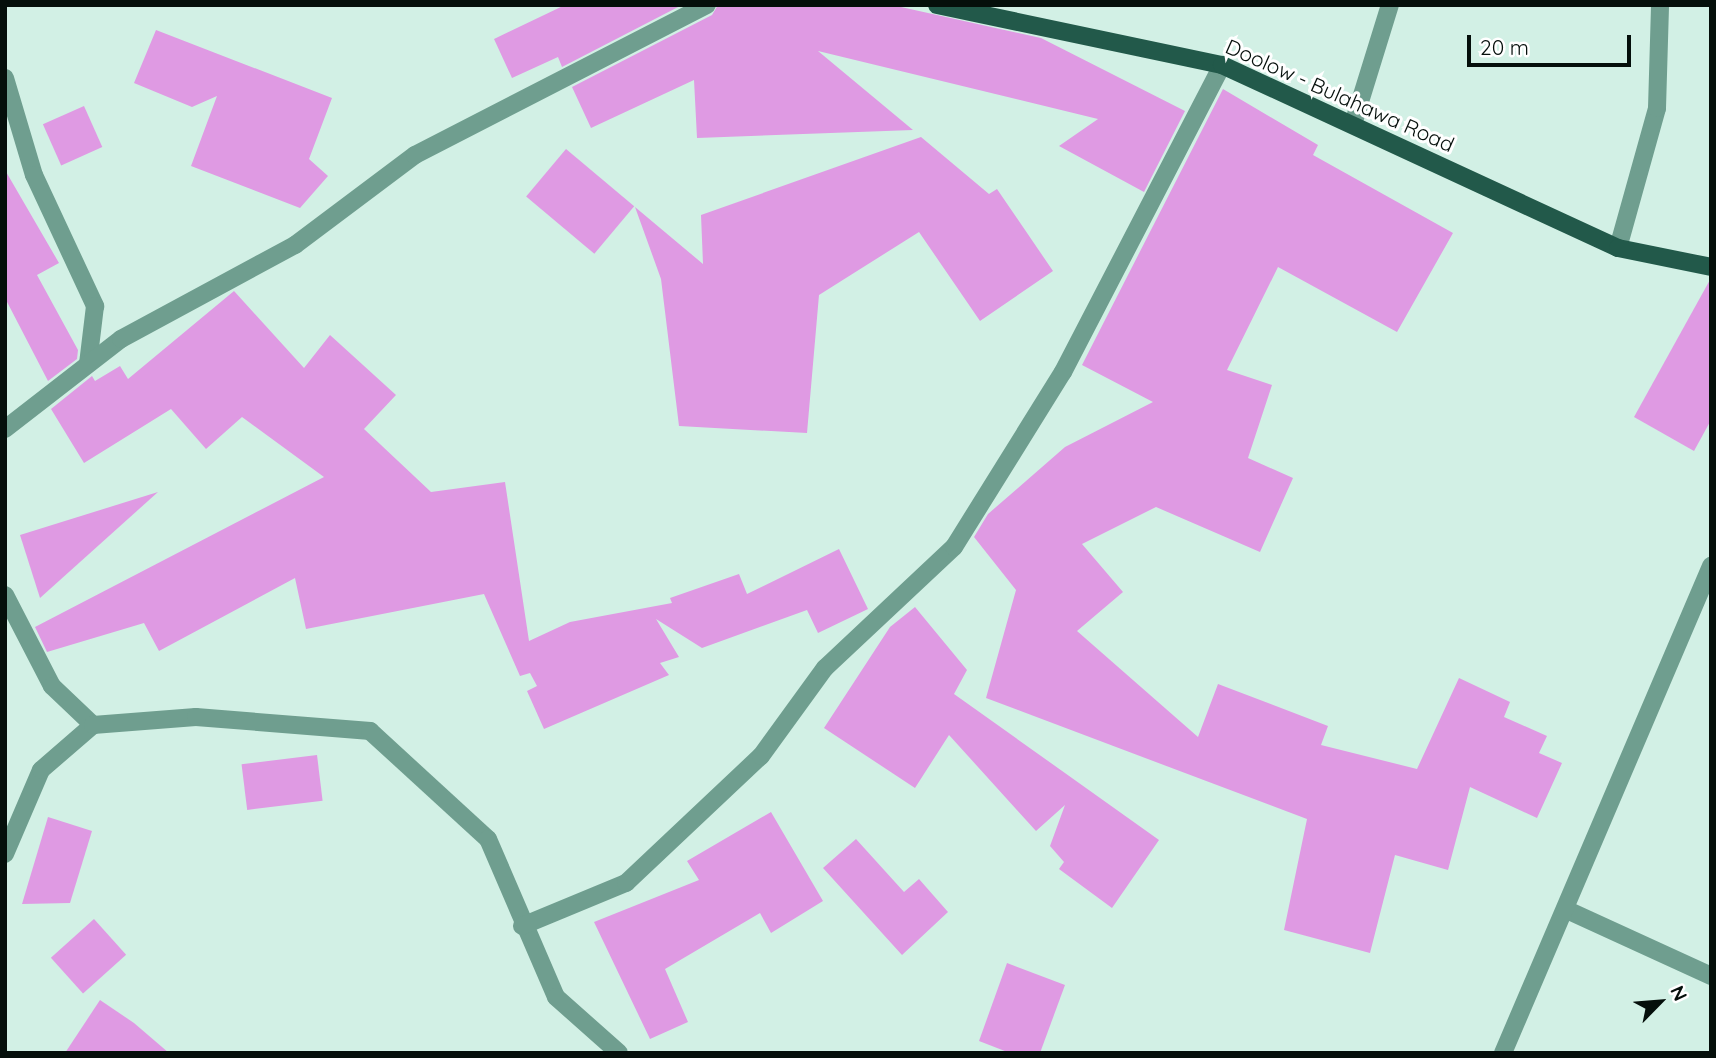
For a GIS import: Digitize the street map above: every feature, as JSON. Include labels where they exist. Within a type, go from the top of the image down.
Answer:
[{"type":"main road","name":"Doolow - Bulahawa Road","points":[[937,5],[1222,65],[1354,121],[1618,248],[1711,267]]},
{"type":"street","points":[[5,429],[88,364],[295,245],[415,155],[708,5]]},
{"type":"street","points":[[1354,121],[1390,5]]},
{"type":"street","points":[[1618,248],[1657,108],[1660,5]]},
{"type":"street","points":[[522,926],[626,883],[761,756],[825,668],[954,547],[1063,372],[1222,65]]},
{"type":"street","points":[[5,78],[34,175],[95,306],[88,364]]},
{"type":"street","points":[[1503,1053],[1567,910],[1711,566]]},
{"type":"street","points":[[5,596],[52,686],[93,725]]},
{"type":"street","points":[[5,853],[41,770],[93,725],[196,717],[370,731],[488,839],[522,926],[556,996],[619,1053]]},
{"type":"street","points":[[1567,910],[1711,976]]},
{"type":"building","points":[[565,5],[682,5],[562,67],[558,57],[512,78],[494,39]]},
{"type":"building","points":[[718,5],[892,5],[1041,38],[1185,111],[1144,192],[1059,146],[1098,119],[818,51],[913,130],[697,138],[694,80],[591,128],[572,87],[712,15]]},
{"type":"building","points":[[156,30],[332,98],[309,159],[328,176],[300,208],[191,166],[217,96],[192,107],[134,83]]},
{"type":"building","points":[[1223,89],[1318,145],[1313,155],[1453,233],[1397,332],[1278,267],[1227,370],[1272,385],[1248,458],[1293,478],[1260,552],[1156,507],[1082,544],[1123,592],[1077,631],[1198,737],[1218,684],[1328,726],[1321,745],[1417,769],[1459,678],[1510,702],[1504,717],[1547,736],[1539,753],[1562,763],[1537,818],[1470,787],[1448,870],[1395,855],[1370,953],[1284,930],[1307,819],[986,698],[1016,590],[974,537],[988,514],[1065,447],[1153,402],[1082,365]]},
{"type":"building","points":[[84,106],[102,147],[61,165],[43,124]]},
{"type":"building","points":[[921,137],[989,194],[997,189],[1053,271],[980,321],[919,232],[819,295],[807,433],[679,426],[661,279],[635,207],[703,264],[701,215]]},
{"type":"building","points":[[566,149],[634,206],[594,254],[526,196]]},
{"type":"building","points":[[5,170],[59,263],[37,275],[78,350],[77,359],[48,381],[5,298]]},
{"type":"building","points":[[1711,278],[1711,420],[1694,451],[1634,417]]},
{"type":"building","points":[[234,291],[304,368],[330,335],[396,395],[364,429],[431,492],[505,482],[529,641],[570,622],[672,603],[670,598],[739,574],[747,594],[839,549],[868,609],[818,633],[807,610],[702,648],[656,619],[679,657],[660,663],[669,675],[544,729],[527,691],[537,686],[530,673],[520,676],[484,594],[306,629],[295,578],[159,651],[144,623],[47,652],[35,627],[324,477],[242,417],[206,449],[171,409],[84,463],[51,409],[92,376],[95,381],[120,366],[128,379]]},
{"type":"building","points":[[158,492],[40,598],[20,535]]},
{"type":"building","points":[[915,607],[967,670],[954,694],[1159,840],[1112,908],[1059,869],[1064,862],[1050,846],[1065,805],[1036,831],[949,735],[915,788],[824,728],[890,627]]},
{"type":"building","points":[[317,755],[323,801],[247,810],[242,764]]},
{"type":"building","points":[[771,812],[823,901],[771,933],[760,913],[665,969],[688,1022],[650,1039],[594,922],[699,880],[687,861]]},
{"type":"building","points":[[48,817],[92,831],[70,903],[22,904]]},
{"type":"building","points":[[856,839],[904,892],[919,879],[948,912],[902,955],[823,868]]},
{"type":"building","points":[[94,919],[126,955],[83,993],[51,958]]},
{"type":"building","points":[[1007,963],[1065,985],[1040,1053],[1010,1053],[979,1041]]},
{"type":"building","points":[[100,1000],[134,1023],[169,1053],[65,1053]]}]
